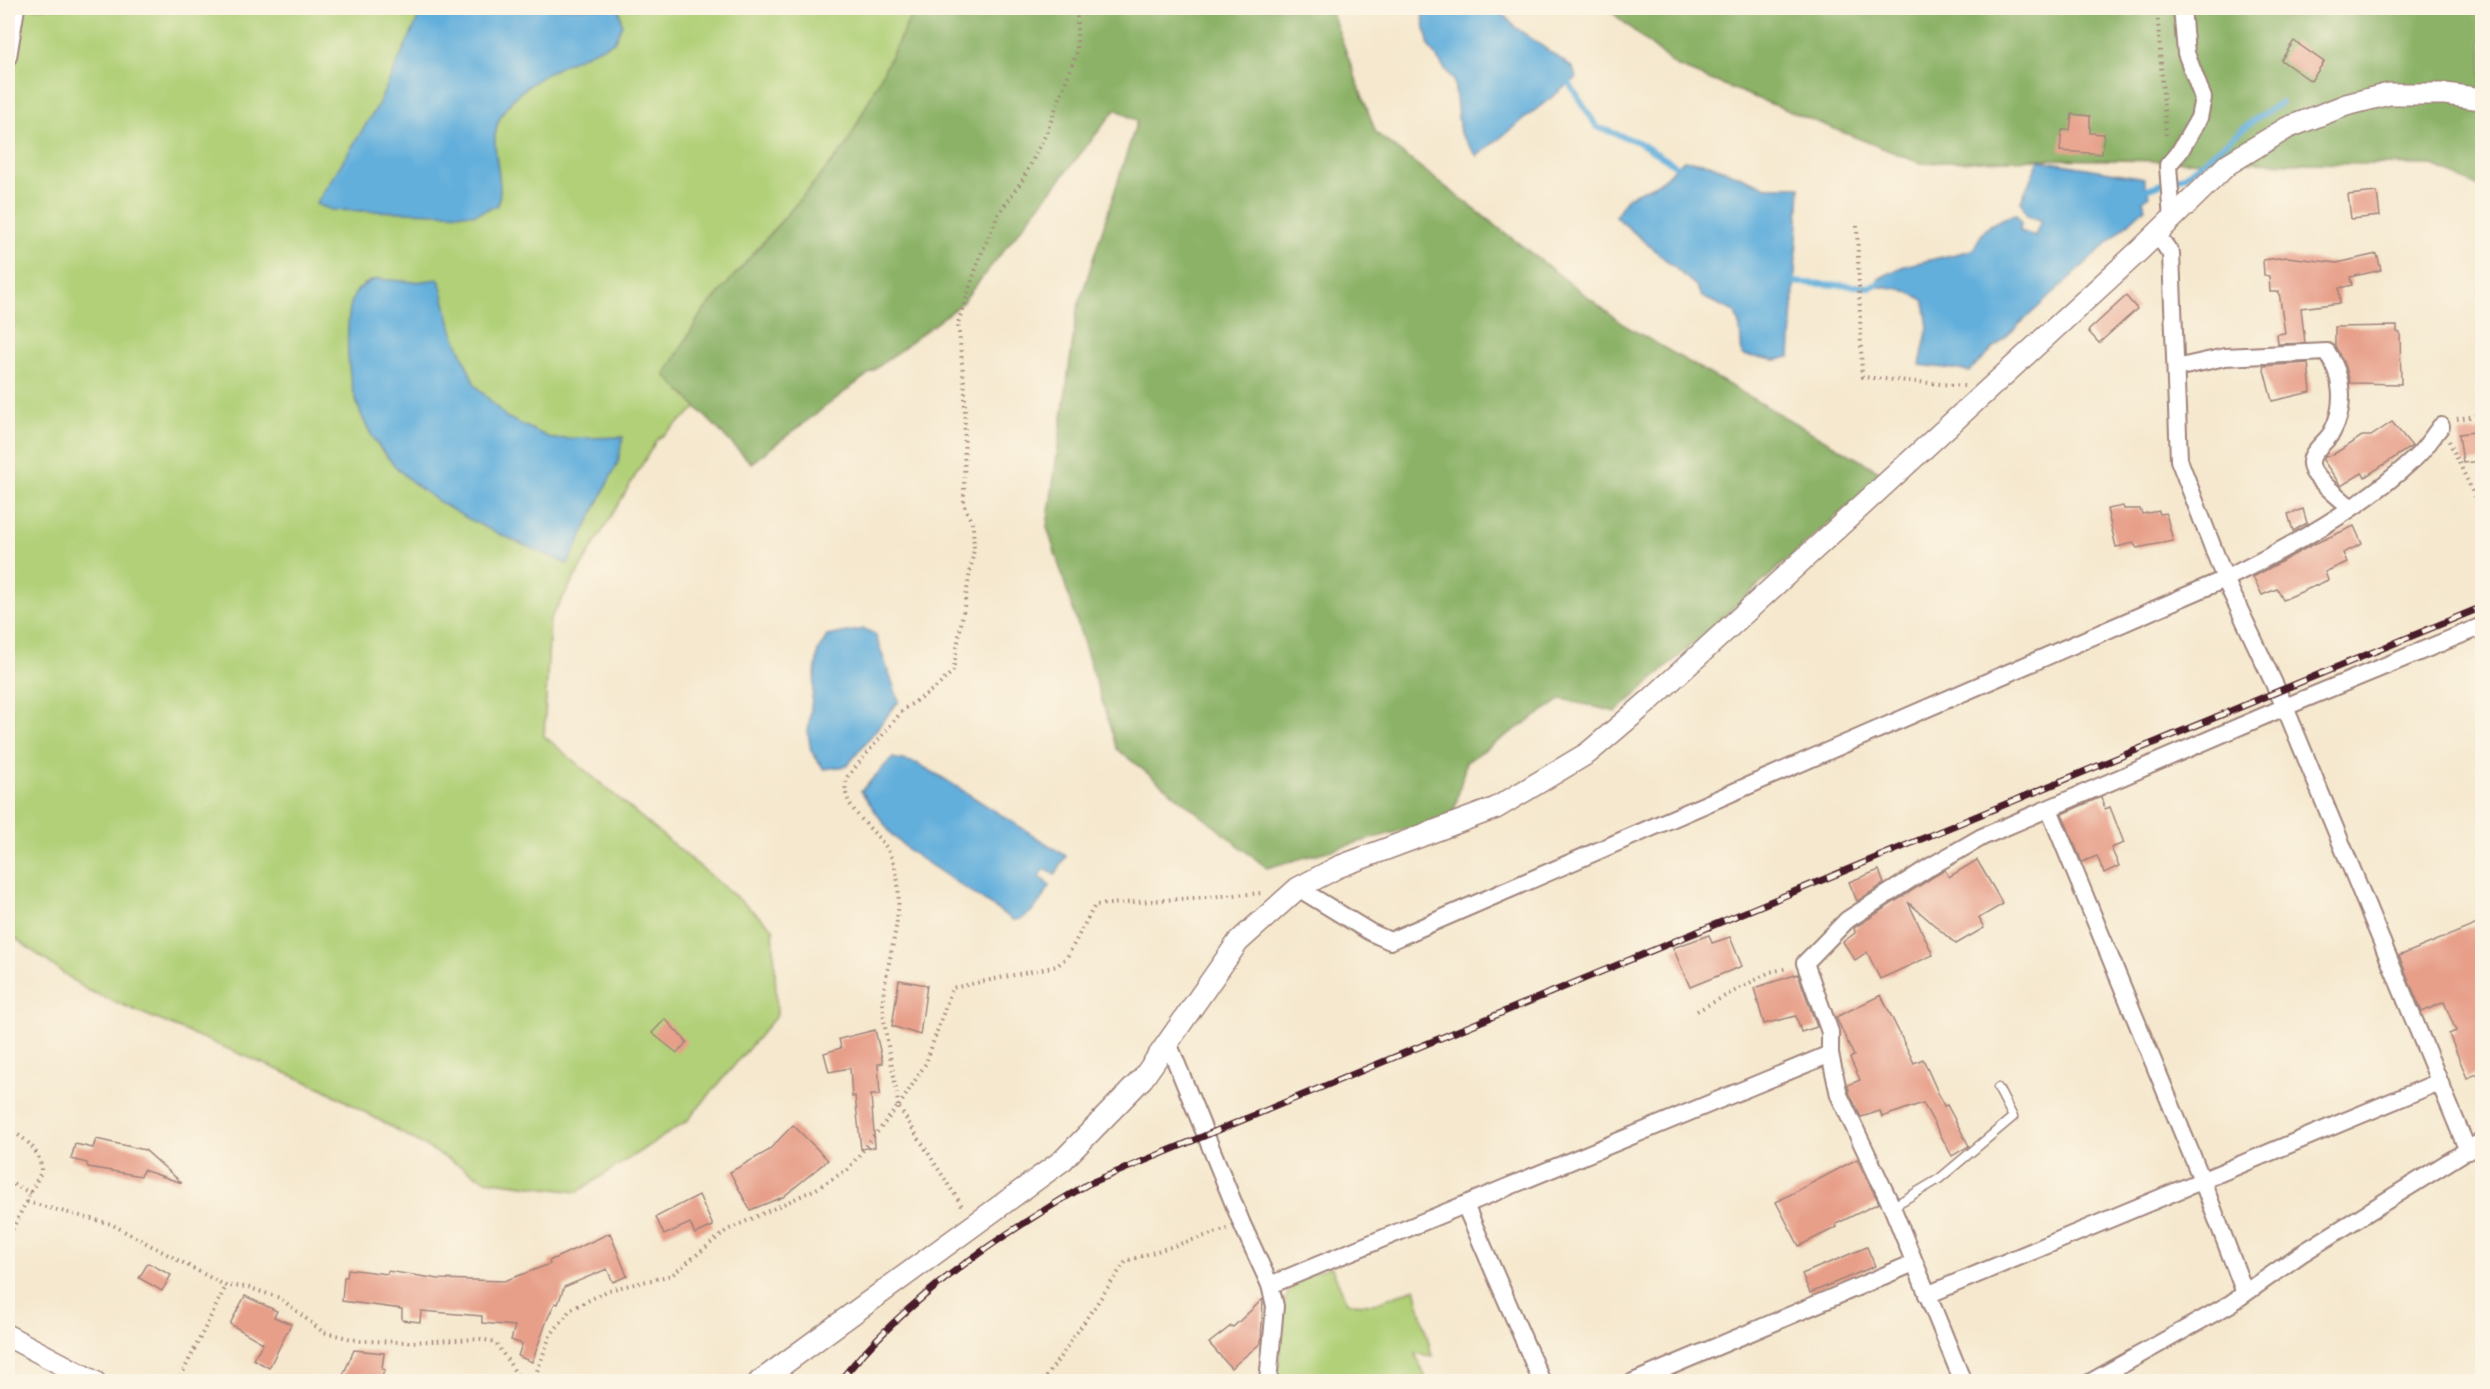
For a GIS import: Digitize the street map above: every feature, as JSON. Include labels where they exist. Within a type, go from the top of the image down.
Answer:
[{"type":"street","points":[[8,57],[16,8]]},
{"type":"street","points":[[2182,8],[2186,53],[2203,98],[2199,118],[2180,152],[2168,165],[2164,227],[2171,254],[2179,460],[2214,545],[2225,579],[2285,707],[2468,1151]]},
{"type":"street","points":[[759,1382],[1063,1160],[1143,1078],[1238,942],[1290,894],[1338,867],[1496,808],[1588,753],[1649,701],[2164,227],[2228,164],[2287,128],[2346,105],[2389,94],[2445,94],[2482,99]]},
{"type":"street","points":[[2176,368],[2225,357],[2327,352],[2336,365],[2342,397],[2339,415],[2332,434],[2315,450],[2311,459],[2313,471],[2350,507]]},
{"type":"street","points":[[1290,894],[1390,941],[2225,579],[2296,544],[2350,507],[2417,457],[2441,426]]},
{"type":"street","points":[[1964,1382],[1892,1207],[1839,1095],[1830,1054],[1830,1032],[1805,963],[1847,920],[1928,868],[1982,837],[2285,707],[2482,626]]},
{"type":"street","points":[[2049,809],[2202,1180],[2245,1293]]},
{"type":"street","points":[[1168,1045],[1242,1224],[1270,1285],[1275,1306],[1268,1382]]},
{"type":"street","points":[[1270,1285],[1830,1054]]},
{"type":"street","points":[[1928,1295],[2439,1082]]},
{"type":"street","points":[[2091,1382],[2245,1293],[2301,1254],[2482,1142]]},
{"type":"street","points":[[1465,1205],[1542,1382]]},
{"type":"street","points":[[1633,1382],[1914,1263]]},
{"type":"street","points":[[8,1336],[95,1382]]},
{"type":"lane","points":[[1892,1207],[1939,1179],[2013,1117],[1998,1088]]},
{"type":"path","points":[[974,1225],[898,1106],[883,998],[893,949],[897,903],[896,869],[891,854],[846,798],[844,785],[848,776],[904,709],[938,686],[953,671],[974,549],[973,525],[964,505],[965,392],[958,323],[979,260],[998,215],[1023,179],[1050,124],[1077,52],[1077,8]]},
{"type":"path","points":[[2157,8],[2168,165]]},
{"type":"path","points":[[1857,226],[1862,377],[1956,383],[1985,391]]},
{"type":"path","points":[[2482,415],[2455,419],[2441,426],[2482,512]]},
{"type":"path","points":[[533,1382],[550,1336],[570,1310],[609,1290],[672,1275],[727,1230],[816,1189],[848,1169],[898,1106],[926,1063],[952,988],[1057,966],[1067,957],[1095,904],[1270,892],[1290,894]]},
{"type":"path","points":[[1697,1011],[1770,972],[1805,963]]},
{"type":"path","points":[[8,1128],[33,1148],[41,1162],[41,1172],[8,1238]]},
{"type":"path","points":[[8,1182],[31,1193]]},
{"type":"path","points":[[27,1202],[111,1224],[226,1286],[247,1287],[280,1298],[323,1332],[360,1341],[480,1339],[495,1342],[522,1382]]},
{"type":"path","points":[[1043,1382],[1126,1261],[1242,1224]]},
{"type":"path","points":[[178,1382],[226,1286]]},
{"type":"green space","points":[[8,8],[941,8],[760,356],[656,441],[550,619],[544,736],[773,928],[777,1015],[687,1121],[577,1192],[485,1180],[324,1089],[87,990],[8,933]]},
{"type":"green space","points":[[915,8],[1330,8],[1376,133],[1624,325],[1884,474],[1616,712],[1562,699],[1466,762],[1453,816],[1267,868],[1117,749],[1047,527],[1077,310],[1137,121],[1116,109],[961,304],[751,463],[665,375],[701,314],[846,146]]},
{"type":"green space","points":[[1607,8],[2482,8],[2482,188],[2431,165],[2039,159],[1920,163],[1676,66]]},
{"type":"green space","points":[[1331,1266],[1347,1303],[1373,1304],[1415,1288],[1432,1356],[1415,1353],[1427,1381],[1277,1382],[1284,1303],[1287,1295],[1291,1288],[1302,1279]]},
{"type":"water","points":[[423,8],[619,8],[622,25],[614,42],[541,78],[509,103],[499,119],[495,137],[500,188],[498,205],[476,214],[332,210],[316,204],[377,107]]},
{"type":"water","points":[[1421,8],[1497,8],[1515,27],[1573,68],[1576,78],[1477,156],[1460,133],[1454,81],[1429,47]]},
{"type":"water","points":[[1684,160],[1709,164],[1766,187],[1800,187],[1790,357],[1775,360],[1742,355],[1740,328],[1735,312],[1702,297],[1696,286],[1615,216],[1628,197],[1660,182]]},
{"type":"water","points":[[2039,160],[2144,178],[2149,196],[2143,200],[2145,208],[1969,371],[1920,365],[1928,327],[1924,301],[1903,290],[1879,287],[1878,279],[1904,266],[1973,250],[1989,226],[2016,214],[2021,223],[2020,231],[2035,236],[2041,220],[2027,216],[2021,201]]},
{"type":"water","points":[[378,279],[415,282],[439,279],[452,330],[475,385],[506,417],[552,439],[623,437],[618,462],[568,564],[485,527],[447,506],[413,482],[384,453],[363,419],[351,377],[348,327],[349,310],[357,290]]},
{"type":"water","points":[[864,629],[875,634],[899,701],[847,766],[824,769],[811,751],[808,732],[818,651],[827,636]]},
{"type":"water","points":[[892,758],[916,763],[938,775],[1066,856],[1055,875],[1045,869],[1039,876],[1050,886],[1030,913],[1013,920],[911,852],[892,835],[861,791]]},
{"type":"building","points":[[2294,41],[2324,62],[2311,81],[2281,60]]},
{"type":"building","points":[[2072,114],[2090,116],[2090,133],[2104,134],[2102,154],[2060,151],[2062,130],[2070,130]]},
{"type":"building","points":[[2377,192],[2380,216],[2351,219],[2348,195]]},
{"type":"building","points":[[2377,254],[2381,270],[2350,277],[2352,285],[2339,288],[2340,303],[2301,308],[2305,343],[2278,344],[2277,334],[2285,333],[2279,292],[2270,292],[2269,276],[2264,275],[2263,260],[2287,257],[2337,263]]},
{"type":"building","points":[[2126,296],[2137,309],[2099,343],[2088,331]]},
{"type":"building","points":[[2397,326],[2397,332],[2400,333],[2401,384],[2350,383],[2346,367],[2335,346],[2335,327]]},
{"type":"building","points":[[2308,363],[2311,392],[2272,401],[2263,366]]},
{"type":"building","points":[[2392,422],[2412,446],[2365,477],[2362,473],[2341,486],[2323,460],[2325,457],[2334,454],[2362,436],[2371,436]]},
{"type":"building","points":[[2482,431],[2482,461],[2463,463],[2459,434]]},
{"type":"building","points":[[2123,506],[2124,509],[2140,509],[2142,514],[2159,511],[2160,514],[2166,513],[2173,541],[2137,548],[2133,543],[2116,547],[2107,509]]},
{"type":"building","points":[[2303,509],[2307,523],[2293,531],[2288,514]]},
{"type":"building","points":[[2354,526],[2362,544],[2343,553],[2347,562],[2325,572],[2328,580],[2283,600],[2277,589],[2262,595],[2253,577],[2314,544]]},
{"type":"building","points":[[2101,797],[2105,809],[2110,807],[2124,843],[2111,848],[2119,866],[2104,873],[2097,856],[2082,862],[2062,814]]},
{"type":"building","points":[[1977,860],[2003,904],[1979,918],[1984,928],[1956,944],[1908,902],[1933,955],[1880,979],[1867,952],[1855,960],[1843,942],[1855,933],[1854,928],[1945,870],[1949,877]]},
{"type":"building","points":[[1879,870],[1884,884],[1857,901],[1849,882]]},
{"type":"building","points":[[2482,922],[2482,1072],[2467,1078],[2449,1034],[2456,1031],[2444,1002],[2422,1012],[2399,956]]},
{"type":"building","points":[[1709,935],[1712,943],[1730,937],[1742,966],[1690,987],[1673,948]]},
{"type":"building","points":[[1798,974],[1817,1027],[1801,1032],[1796,1016],[1764,1024],[1754,988]]},
{"type":"building","points":[[899,980],[927,985],[920,1035],[892,1026]]},
{"type":"building","points":[[1881,995],[1914,1063],[1923,1059],[1944,1106],[1947,1105],[1969,1146],[1952,1156],[1923,1103],[1882,1117],[1880,1111],[1861,1117],[1849,1092],[1848,1085],[1860,1080],[1850,1058],[1854,1056],[1836,1017]]},
{"type":"building","points":[[665,1019],[687,1042],[677,1053],[652,1033]]},
{"type":"building","points":[[875,1030],[883,1063],[878,1064],[880,1095],[871,1095],[875,1147],[861,1149],[855,1096],[852,1097],[850,1068],[829,1072],[824,1053],[841,1048],[839,1039]]},
{"type":"building","points":[[793,1125],[828,1160],[783,1197],[750,1210],[730,1172],[768,1151]]},
{"type":"building","points":[[96,1139],[145,1150],[182,1183],[143,1170],[141,1176],[88,1167],[87,1163],[71,1159],[75,1144],[93,1148]]},
{"type":"building","points":[[1857,1159],[1879,1203],[1836,1224],[1837,1227],[1799,1246],[1776,1202]]},
{"type":"building","points":[[699,1195],[713,1226],[695,1234],[690,1223],[664,1235],[656,1217]]},
{"type":"building","points":[[610,1233],[627,1276],[613,1282],[607,1269],[564,1287],[558,1304],[555,1303],[547,1320],[532,1362],[518,1356],[522,1344],[511,1340],[515,1326],[482,1323],[482,1316],[421,1311],[420,1322],[402,1320],[402,1309],[342,1301],[344,1277],[347,1277],[348,1269],[387,1274],[388,1271],[439,1279],[504,1281],[550,1264],[549,1261]]},
{"type":"building","points":[[1867,1247],[1875,1266],[1810,1293],[1802,1274]]},
{"type":"building","points":[[148,1263],[171,1275],[162,1291],[139,1278]]},
{"type":"building","points":[[245,1296],[277,1311],[274,1317],[291,1324],[269,1368],[253,1359],[263,1343],[230,1324]]},
{"type":"building","points":[[1263,1299],[1261,1343],[1231,1368],[1209,1343],[1231,1326],[1233,1327]]},
{"type":"building","points":[[354,1350],[384,1353],[382,1369],[385,1370],[379,1382],[340,1382]]},
{"type":"waterway","points":[[1569,83],[1597,127],[1638,142],[1683,170]]},
{"type":"waterway","points":[[2141,191],[2185,176],[2254,120],[2281,103]]},
{"type":"waterway","points":[[1788,279],[1790,282],[1870,287],[1886,281]]},
{"type":"railway","points":[[839,1382],[893,1323],[954,1271],[1020,1225],[1088,1184],[2482,607]]}]
